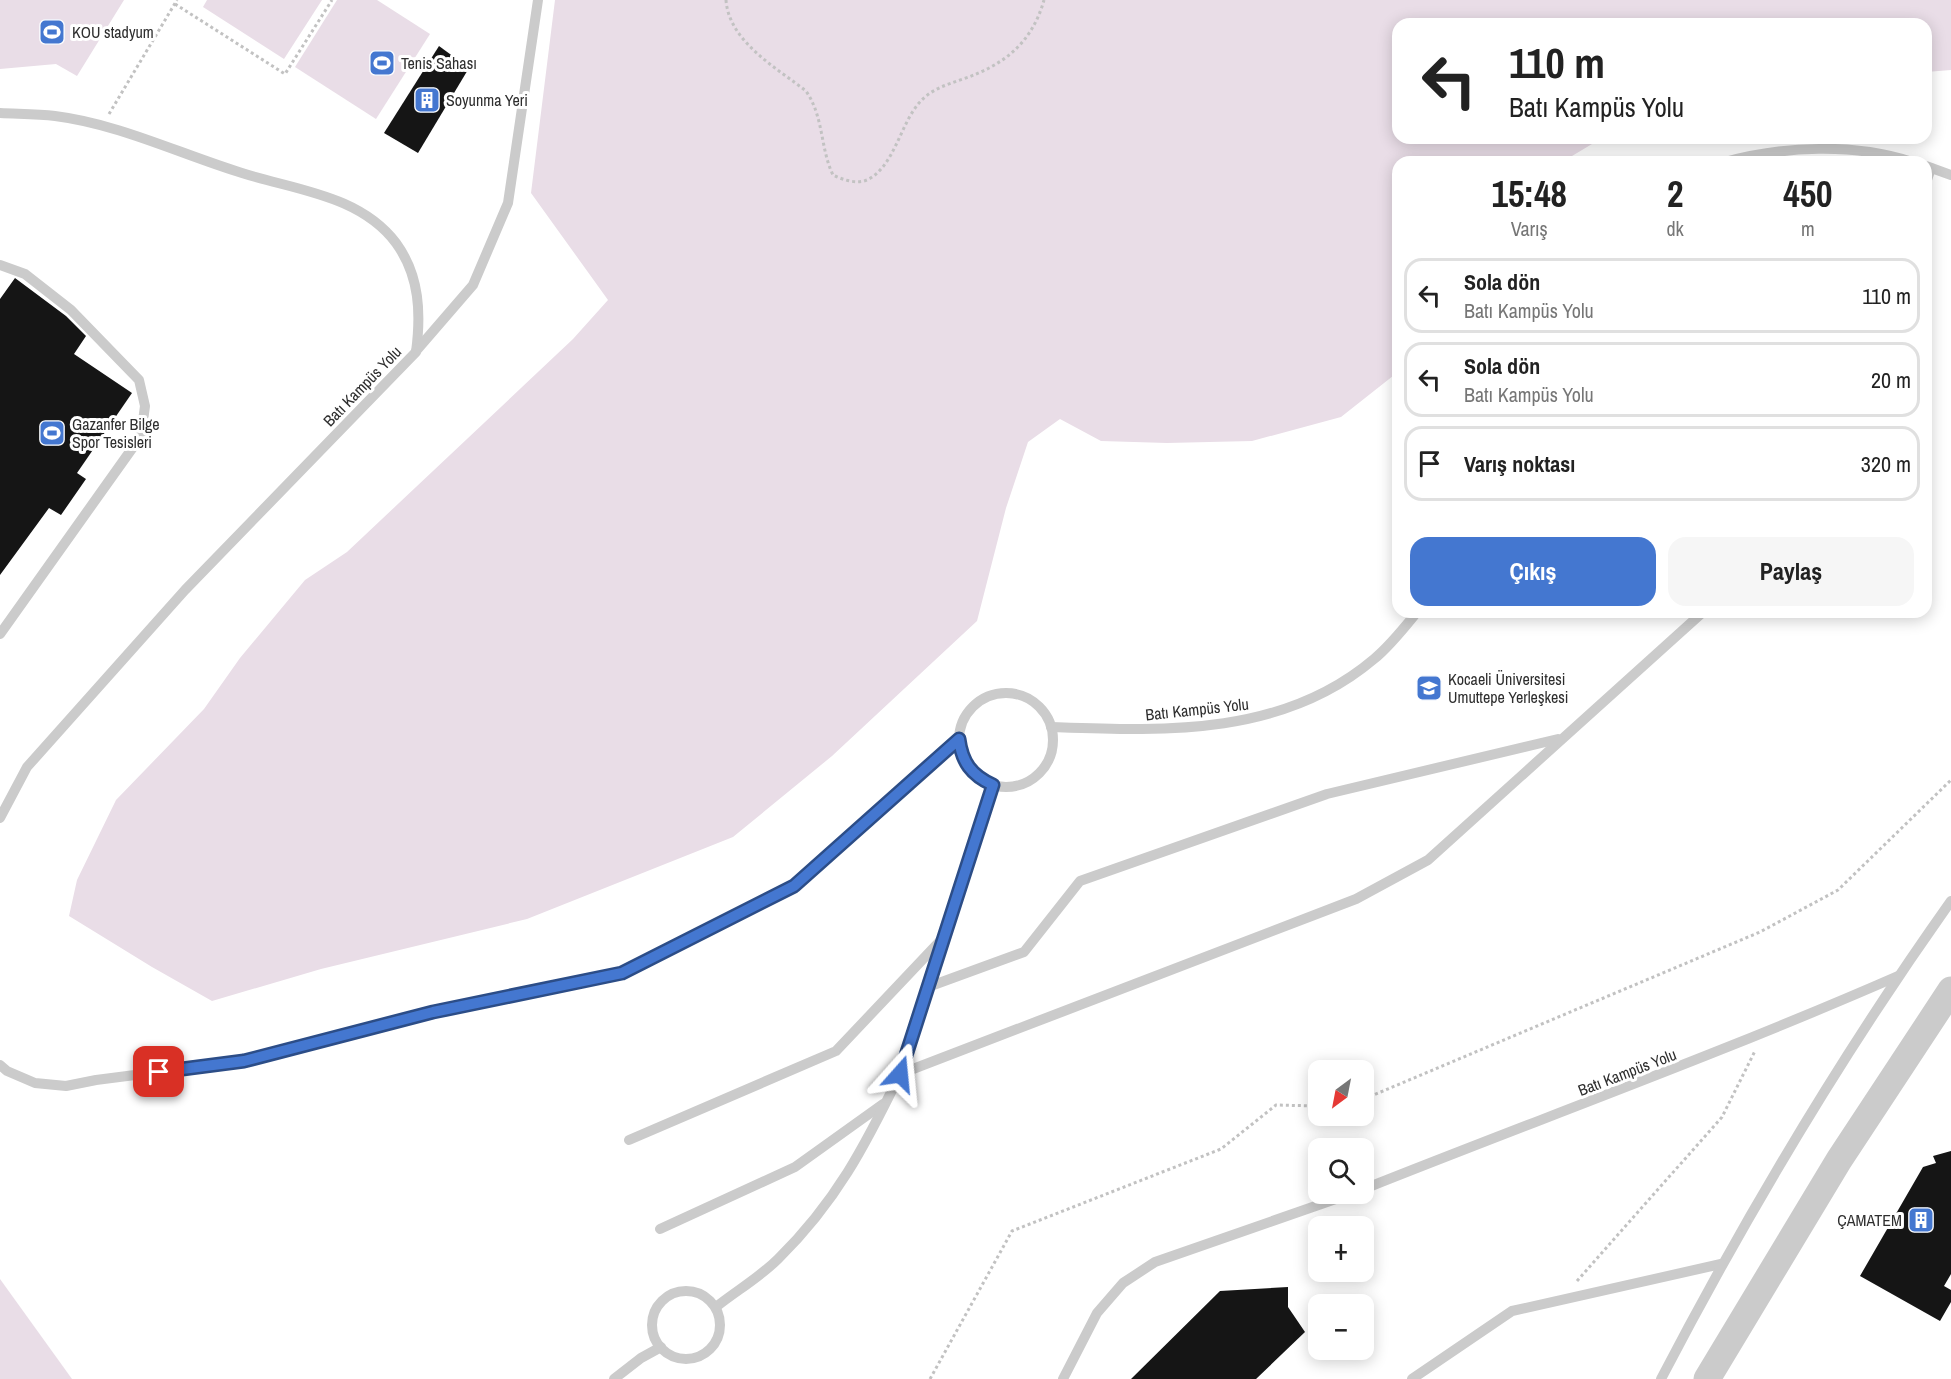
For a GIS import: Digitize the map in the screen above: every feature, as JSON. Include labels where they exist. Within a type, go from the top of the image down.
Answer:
[{"type":"street","points":[[1707,1379],[1839,1160],[1951,990]]},
{"type":"lane","points":[[416,352],[473,285],[508,203],[538,0]]},
{"type":"lane","name":"Batı Kampüs Yolu","points":[[0,113],[55,116],[102,126],[243,173],[335,199],[369,216],[396,243],[414,277],[421,314],[416,352],[184,591],[27,767],[0,818]]},
{"type":"lane","points":[[1756,156],[1782,151],[1826,150],[1867,152],[1885,156]]},
{"type":"lane","points":[[1932,168],[1951,175]]},
{"type":"lane","points":[[0,265],[25,274],[71,310],[139,380],[145,406],[141,436],[0,634]]},
{"type":"lane","name":"Batı Kampüs Yolu","points":[[1051,728],[1128,730],[1245,722],[1320,695],[1347,679],[1374,660],[1412,618]]},
{"type":"lane","points":[[900,1074],[1356,899],[1396,879],[1428,860],[1696,618]]},
{"type":"lane","points":[[997,693],[1013,693],[1029,698],[1041,708],[1054,736],[1052,751],[1046,765],[1036,776],[1023,784],[1008,787],[993,785],[979,778],[968,767],[961,754],[959,739],[962,723],[970,709],[982,699],[997,693]]},
{"type":"lane","points":[[928,987],[1024,952],[1080,881],[1327,794],[1562,738]]},
{"type":"lane","points":[[0,1065],[7,1071],[35,1083],[66,1086],[244,1061],[433,1012],[622,973],[794,886],[959,739]]},
{"type":"lane","points":[[716,1307],[777,1260],[820,1214],[857,1160],[900,1074],[993,785]]},
{"type":"lane","points":[[1661,1379],[1721,1264],[1898,976],[1951,901]]},
{"type":"lane","points":[[628,1140],[836,1051],[944,936]]},
{"type":"lane","name":"Batı Kampüs Yolu","points":[[1374,1185],[1722,1051],[1898,976]]},
{"type":"lane","points":[[660,1228],[795,1167],[886,1102]]},
{"type":"lane","points":[[1063,1379],[1097,1313],[1123,1283],[1155,1262],[1321,1204]]},
{"type":"lane","points":[[1412,1379],[1512,1311],[1721,1264]]},
{"type":"lane","points":[[688,1290],[699,1293],[716,1307],[720,1329],[711,1349],[691,1358],[680,1358],[661,1347],[652,1326],[654,1315],[666,1297],[688,1290]]},
{"type":"lane","points":[[614,1379],[640,1358],[661,1347]]},
{"type":"path","points":[[102,126],[176,2],[285,74],[332,0]]},
{"type":"path","points":[[726,0],[727,10],[739,35],[806,92],[814,103],[821,123],[825,158],[833,175],[854,182],[867,181],[880,170],[918,103],[934,89],[995,67],[1026,41],[1039,17],[1044,0]]},
{"type":"path","points":[[1374,1095],[1761,932],[1838,890],[1951,780]]},
{"type":"path","points":[[1560,1300],[1722,1117],[1758,1046]]},
{"type":"path","points":[[930,1379],[1012,1231],[1221,1149],[1276,1105],[1308,1106]]},
{"type":"shaded area","name":"KOU stadyum","points":[[0,0],[124,0],[77,76],[56,64],[0,69]]},
{"type":"shaded area","points":[[207,0],[322,0],[284,59],[203,7]]},
{"type":"shaded area","points":[[337,0],[377,0],[430,34],[376,119],[295,67]]},
{"type":"shaded area","points":[[555,0],[1951,0],[1951,70],[1932,72],[1932,18],[1392,18],[1392,144],[1592,144],[1572,156],[1392,156],[1392,377],[1341,417],[1252,441],[1167,443],[1101,441],[1060,419],[1028,442],[1006,508],[977,621],[832,756],[733,837],[527,919],[321,969],[212,1001],[69,916],[77,880],[116,800],[204,709],[240,658],[305,580],[347,552],[573,339],[608,300],[531,193]]},
{"type":"shaded area","points":[[0,1279],[72,1379],[0,1379]]},
{"type":"building","name":"Soyunma Yeri","points":[[439,46],[469,68],[418,153],[384,133]]},
{"type":"building","name":"Gazanfer Bilge Spor Tesisleri","points":[[15,278],[66,316],[86,336],[74,354],[132,393],[77,473],[86,479],[61,515],[49,508],[0,575],[0,299]]},
{"type":"building","name":"ÇAMATEM","points":[[1951,1151],[1951,1274],[1944,1286],[1951,1290],[1951,1302],[1940,1321],[1860,1276],[1923,1167],[1936,1163],[1933,1156]]},
{"type":"building","points":[[1288,1287],[1288,1307],[1305,1332],[1256,1379],[1131,1379],[1220,1291]]},
{"type":"place","name":"KOU stadyum","points":[[52,32]]},
{"type":"place","name":"Tenis Sahası","points":[[382,63]]},
{"type":"place","name":"Soyunma Yeri","points":[[427,100]]},
{"type":"place","name":"Gazanfer Bilge Spor Tesisleri","points":[[52,433]]},
{"type":"place","name":"Kocaeli Üniversitesi Umuttepe Yerleşkesi","points":[[1429,688]]},
{"type":"place","name":"ÇAMATEM","points":[[1921,1220]]},
{"type":"route","points":[[159,1072],[244,1061],[433,1012],[622,973],[794,886],[936,756],[959,739],[961,754],[968,767],[979,778],[993,785],[900,1074]]}]
